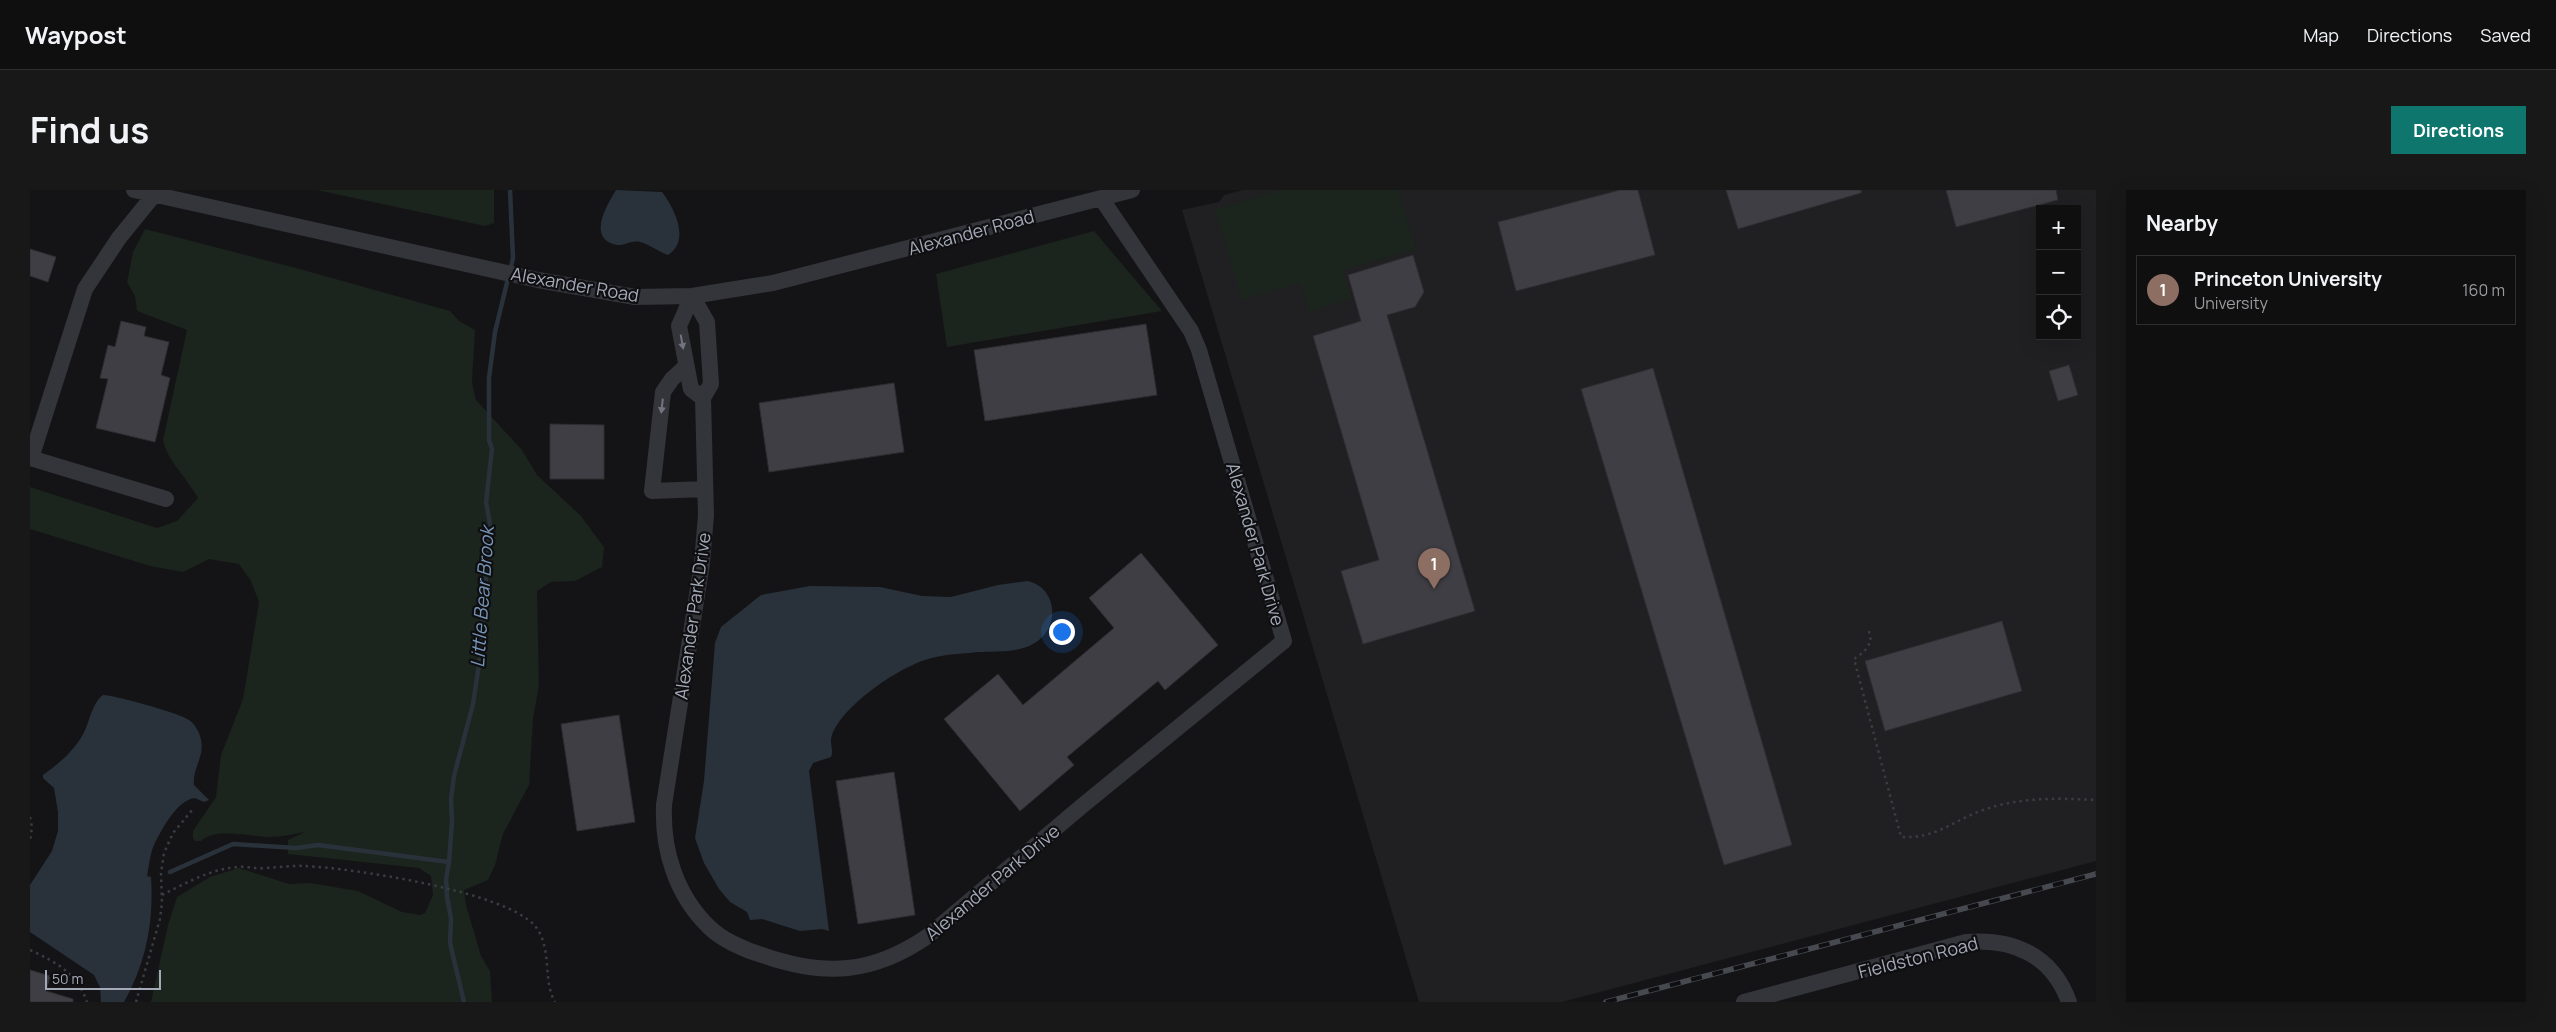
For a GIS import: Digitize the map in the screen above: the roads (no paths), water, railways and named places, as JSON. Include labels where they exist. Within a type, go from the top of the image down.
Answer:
[{"type":"street","name":"Alexander Road","points":[[134,190],[538,280],[635,297],[692,296],[773,284],[1132,190]]},
{"type":"street","points":[[154,194],[119,238],[85,290],[31,458],[166,499]]},
{"type":"street","name":"Alexander Park Drive","points":[[692,296],[707,322],[711,384],[703,398],[706,515],[702,563],[664,805],[664,833],[672,869],[682,891],[709,928],[752,952],[802,968],[826,970],[851,968],[890,958],[910,949],[1284,641],[1197,343],[1192,331],[1101,198]]},
{"type":"street","points":[[692,296],[679,326],[691,389],[703,398]]},
{"type":"street","points":[[686,366],[672,379],[663,392],[652,491],[705,490]]},
{"type":"street","name":"Fieldston Road","points":[[1744,1002],[1966,942],[1986,940],[2005,943],[2038,958],[2051,970],[2062,985],[2069,1002]]},
{"type":"waterway","name":"Little Bear Brook","points":[[464,1002],[450,943],[451,919],[446,879],[449,862],[452,822],[451,799],[454,776],[473,704],[480,658],[490,524],[486,502],[492,449],[489,440],[489,378],[495,332],[513,258],[510,190]]},
{"type":"waterway","points":[[170,872],[233,844],[296,848],[318,845],[449,862]]},
{"type":"railway","points":[[1606,1002],[2096,874]]},
{"type":"place","name":"Princeton University","points":[[1434,589]]}]
